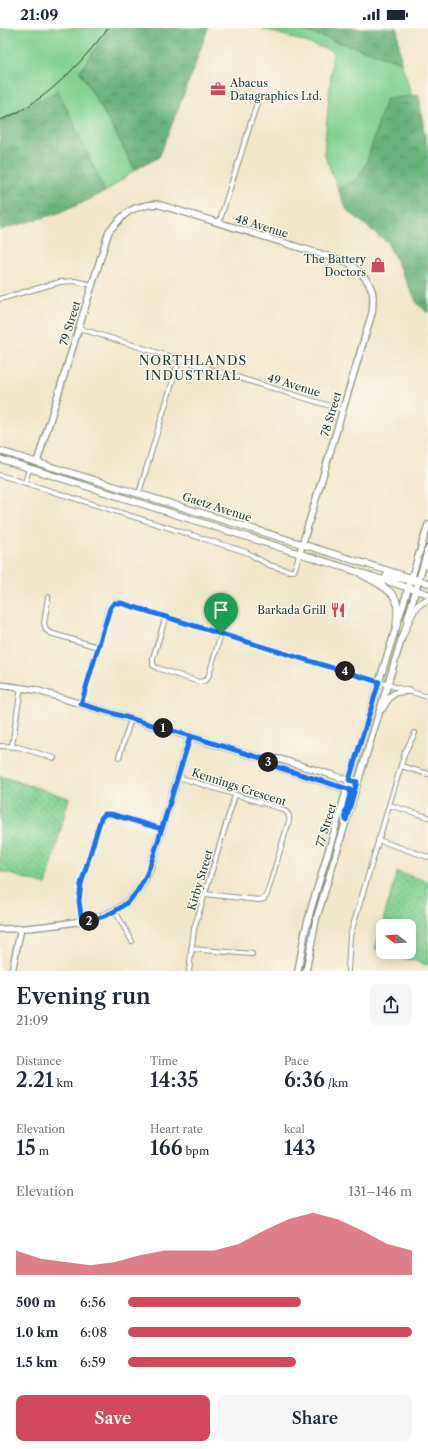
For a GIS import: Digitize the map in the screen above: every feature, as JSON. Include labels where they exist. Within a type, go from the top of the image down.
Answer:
[{"type":"main road","name":"Gaetz Avenue","points":[[0,451],[139,493],[411,579],[428,582]]},
{"type":"main road","name":"Gaetz Avenue","points":[[0,460],[300,552],[428,594]]},
{"type":"main road","points":[[428,551],[428,566]]},
{"type":"main road","points":[[351,569],[411,579]]},
{"type":"main road","points":[[351,569],[393,594],[397,605],[396,628]]},
{"type":"main road","points":[[402,637],[416,607],[428,600]]},
{"type":"street","points":[[219,223],[257,103]]},
{"type":"street","name":"48 Avenue","points":[[142,205],[157,204],[347,262],[356,268],[368,282]]},
{"type":"street","name":"79 Street","points":[[37,462],[109,230],[124,213],[142,205]]},
{"type":"street","points":[[0,299],[60,282],[75,281],[92,285]]},
{"type":"street","name":"78 Street","points":[[300,552],[372,313],[373,296],[368,282]]},
{"type":"street","name":"49 Avenue","points":[[78,328],[343,410]]},
{"type":"street","points":[[139,493],[180,360]]},
{"type":"street","points":[[25,483],[29,469]]},
{"type":"street","points":[[0,475],[246,552],[269,565],[290,571],[294,571],[300,552]]},
{"type":"street","name":"77 Street","points":[[306,971],[316,920],[346,820],[345,814],[351,790],[349,780],[428,525]]},
{"type":"street","name":"77 Street","points":[[298,971],[311,909],[351,790],[357,782],[428,551]]},
{"type":"street","points":[[48,597],[44,623],[46,630],[98,647]]},
{"type":"street","points":[[81,704],[110,608],[114,603],[121,603],[166,616],[428,697]]},
{"type":"street","points":[[166,616],[153,658],[153,665],[157,668],[199,682],[208,678],[221,634]]},
{"type":"street","points":[[0,685],[35,690],[264,759],[279,760],[357,782]]},
{"type":"street","points":[[12,746],[21,687]]},
{"type":"street","points":[[378,716],[392,695],[399,692],[409,691]]},
{"type":"street","points":[[119,757],[130,719]]},
{"type":"street","points":[[348,971],[350,936],[405,752],[415,734]]},
{"type":"street","points":[[0,929],[82,922],[100,918],[115,911],[135,894],[145,880],[190,736]]},
{"type":"street","points":[[0,746],[12,746],[54,758]]},
{"type":"street","points":[[264,759],[277,767],[351,790]]},
{"type":"street","points":[[401,766],[428,774]]},
{"type":"street","name":"Kennings Crescent","points":[[178,777],[279,808],[287,812],[289,815],[289,821],[283,843],[267,894],[264,899],[259,900],[205,894]]},
{"type":"street","name":"Kirby Street","points":[[190,971],[194,930],[235,795]]},
{"type":"street","points":[[389,804],[428,817]]},
{"type":"street","points":[[82,922],[79,901],[81,884],[99,822],[103,816],[111,814],[162,829]]},
{"type":"street","points":[[378,840],[428,857]]},
{"type":"street","points":[[115,911],[132,941]]},
{"type":"street","points":[[12,971],[21,928]]},
{"type":"street","points":[[191,949],[252,954]]},
{"type":"green space","points":[[0,28],[110,28],[80,71],[135,170],[105,192],[58,90],[0,122]]},
{"type":"green space","points":[[110,28],[208,28],[159,157],[135,170],[80,71]]},
{"type":"green space","points":[[261,28],[296,28],[401,62],[412,96],[386,99],[367,161],[358,179],[338,189],[324,153],[333,51]]},
{"type":"green space","points":[[296,28],[355,28],[363,30],[364,28],[397,28],[401,62]]},
{"type":"green space","points":[[58,90],[105,192],[65,211],[0,230],[0,122]]},
{"type":"green space","points":[[419,95],[428,149],[428,313],[417,303],[387,242],[347,210],[338,189],[358,179],[367,161],[386,99]]},
{"type":"green space","points":[[0,776],[69,798],[46,885],[0,871]]},
{"type":"green space","points":[[397,872],[428,881],[428,965],[407,959],[416,959],[416,919],[384,919]]},
{"type":"railway","points":[[0,120],[31,105],[60,82],[86,55],[108,28]]},
{"type":"place","name":"Abacus Datagraphics Ltd.","points":[[218,89]]},
{"type":"place","name":"The Battery Doctors","points":[[378,265]]},
{"type":"place","name":"Barkada Grill","points":[[338,610]]},
{"type":"district","name":"NORTHLANDS INDUSTRIAL","points":[[193,368]]},
{"type":"route","points":[[221,634],[118,602],[111,605],[81,704],[190,736],[162,829],[111,814],[105,814],[101,818],[81,884],[79,901],[82,922],[100,918],[115,911],[129,900],[141,887],[152,862],[189,742],[190,736],[264,759],[277,767],[351,790],[345,814],[346,820],[357,782],[349,780],[379,682],[221,634]]}]
